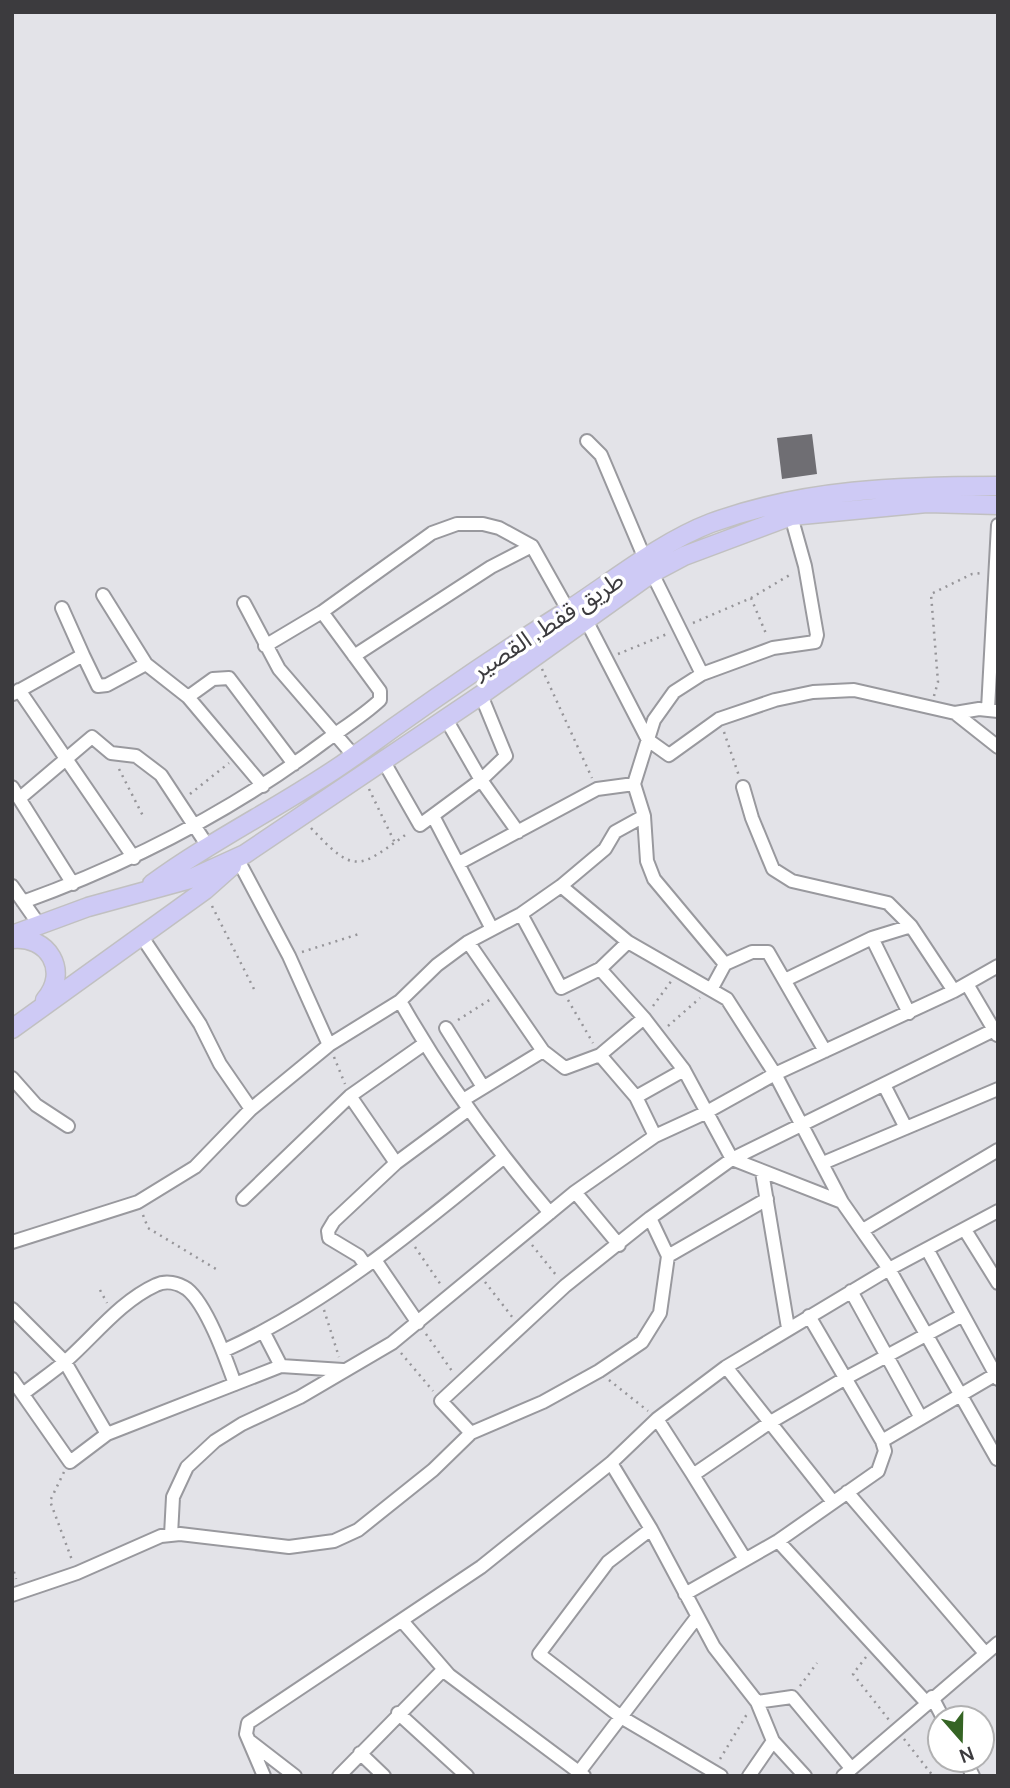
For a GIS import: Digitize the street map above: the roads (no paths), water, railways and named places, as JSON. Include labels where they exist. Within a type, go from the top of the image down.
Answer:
[{"type":"main road","name":"طريق قفط, القصير","points":[[12,1029],[205,890],[242,857],[536,657],[586,620],[649,566],[708,524],[789,500],[890,487],[998,486]]},
{"type":"main road","name":"طريق قفط, القصير","points":[[144,890],[175,867],[354,756],[525,636],[649,566],[684,556],[791,516],[927,503],[998,505]]},
{"type":"main road","name":"طريق قفط, القصير","points":[[12,937],[88,906],[190,879],[242,857]]},
{"type":"main road","points":[[12,937],[31,939],[45,947],[55,961],[57,976],[51,992],[31,1015]]},
{"type":"street","points":[[587,441],[601,455],[649,566],[702,674]]},
{"type":"street","points":[[725,964],[654,880],[647,861],[644,816],[634,783],[648,740],[664,704],[674,692],[702,674],[773,648],[815,642],[817,635],[805,566],[791,516]]},
{"type":"street","points":[[265,646],[322,612],[432,533],[457,524],[483,524],[499,528],[533,546],[568,611]]},
{"type":"street","points":[[586,620],[648,740],[671,755],[719,719],[775,700],[834,689],[854,690],[955,713],[993,710],[998,525]]},
{"type":"street","points":[[354,656],[491,567],[533,546]]},
{"type":"street","points":[[103,595],[146,664],[188,697],[263,786]]},
{"type":"street","points":[[244,603],[279,669],[354,756]]},
{"type":"street","points":[[62,608],[98,686],[107,685],[146,664]]},
{"type":"street","points":[[23,902],[134,858],[195,825],[263,786],[375,705],[382,696],[322,612]]},
{"type":"street","points":[[83,655],[16,692],[68,758],[134,858]]},
{"type":"street","points":[[188,697],[213,679],[229,678],[294,764]]},
{"type":"street","points":[[384,762],[420,825],[481,780],[506,756],[481,695]]},
{"type":"street","points":[[955,713],[998,747]]},
{"type":"street","points":[[446,719],[481,780],[518,832]]},
{"type":"street","points":[[73,884],[15,793],[68,758],[92,737],[111,753],[136,757],[150,766],[181,802],[209,848]]},
{"type":"street","points":[[459,863],[597,789],[634,783]]},
{"type":"street","points":[[743,787],[751,818],[773,869],[779,876],[877,898],[898,910],[954,991]]},
{"type":"street","points":[[433,816],[492,929]]},
{"type":"street","points":[[12,1242],[138,1202],[195,1167],[251,1109],[329,1045],[400,1002],[437,965],[468,942],[521,915],[561,887],[606,849],[615,832],[644,816]]},
{"type":"street","points":[[242,857],[329,1045]]},
{"type":"street","points":[[12,886],[40,926]]},
{"type":"street","points":[[561,887],[628,942],[678,972],[712,988],[737,1012],[775,1074],[842,1202],[889,1269],[998,1459]]},
{"type":"street","points":[[521,915],[561,988],[600,969],[628,942]]},
{"type":"street","points":[[785,980],[872,938],[911,926]]},
{"type":"street","points":[[142,937],[200,1024],[220,1064],[251,1109]]},
{"type":"street","points":[[872,938],[909,1013]]},
{"type":"street","points":[[468,942],[544,1051],[565,1068],[600,1055],[644,1018]]},
{"type":"street","points":[[712,988],[725,964],[752,952],[768,952],[825,1051]]},
{"type":"street","points":[[171,1535],[173,1497],[187,1467],[215,1441],[242,1424],[300,1397],[392,1343],[575,1192],[655,1136],[705,1113],[775,1074],[954,991],[998,965]]},
{"type":"street","points":[[600,969],[644,1018],[684,1070],[732,1159],[842,1202]]},
{"type":"street","points":[[471,1433],[441,1401],[519,1326],[650,1218],[732,1159],[996,1031],[967,984]]},
{"type":"street","points":[[400,1002],[424,1044],[503,1158],[550,1213]]},
{"type":"street","points":[[446,1028],[482,1087]]},
{"type":"street","points":[[243,1199],[351,1096],[424,1044]]},
{"type":"street","points":[[418,1323],[370,1263],[329,1238],[328,1231],[348,1206],[466,1105],[482,1087],[544,1051]]},
{"type":"street","points":[[600,1055],[636,1097],[655,1136]]},
{"type":"street","points":[[636,1097],[684,1070]]},
{"type":"street","points":[[12,1079],[36,1105],[68,1126]]},
{"type":"street","points":[[884,1085],[906,1128]]},
{"type":"street","points":[[823,1163],[998,1089]]},
{"type":"street","points":[[351,1096],[396,1163]]},
{"type":"street","points":[[863,1230],[998,1150]]},
{"type":"street","points":[[223,1351],[264,1333],[320,1298],[407,1236],[503,1158]]},
{"type":"street","points":[[762,1172],[788,1328]]},
{"type":"street","points":[[575,1192],[619,1245]]},
{"type":"street","points":[[668,1256],[767,1199]]},
{"type":"street","points":[[264,1776],[248,1740],[245,1727],[248,1723],[403,1622],[481,1567],[611,1464],[657,1419],[726,1367],[889,1269],[998,1211]]},
{"type":"street","points":[[12,1595],[77,1573],[137,1544],[171,1535],[289,1548],[334,1541],[358,1530],[433,1470],[471,1433],[543,1402],[599,1371],[642,1342],[660,1313],[668,1256],[650,1218]]},
{"type":"street","points":[[965,1230],[998,1283]]},
{"type":"street","points":[[882,1441],[997,1375],[961,1316],[926,1250]]},
{"type":"street","points":[[24,1393],[65,1362],[113,1315],[163,1283],[173,1283],[188,1290],[223,1351],[236,1384]]},
{"type":"street","points":[[851,1291],[921,1418]]},
{"type":"street","points":[[12,1309],[65,1362],[107,1434]]},
{"type":"street","points":[[685,1594],[778,1541],[878,1471],[885,1451],[882,1441],[809,1316]]},
{"type":"street","points":[[693,1475],[769,1423],[961,1316]]},
{"type":"street","points":[[264,1333],[281,1366]]},
{"type":"street","points":[[12,1379],[71,1462],[107,1434],[281,1366],[343,1370]]},
{"type":"street","points":[[726,1367],[833,1502]]},
{"type":"street","points":[[657,1419],[745,1559]]},
{"type":"street","points":[[611,1464],[651,1529],[714,1647],[757,1702],[773,1741],[805,1776]]},
{"type":"street","points":[[847,1492],[985,1653]]},
{"type":"street","points":[[651,1529],[608,1562],[539,1654],[621,1717],[717,1773]]},
{"type":"street","points":[[778,1541],[874,1646],[932,1704]]},
{"type":"street","points":[[403,1622],[443,1670],[579,1774],[697,1617]]},
{"type":"street","points":[[757,1702],[792,1697],[847,1772],[998,1643]]},
{"type":"street","points":[[338,1776],[443,1670]]},
{"type":"street","points":[[398,1713],[467,1776]]},
{"type":"street","points":[[248,1740],[295,1776]]},
{"type":"street","points":[[749,1776],[773,1741]]},
{"type":"street","points":[[360,1753],[384,1776]]}]
